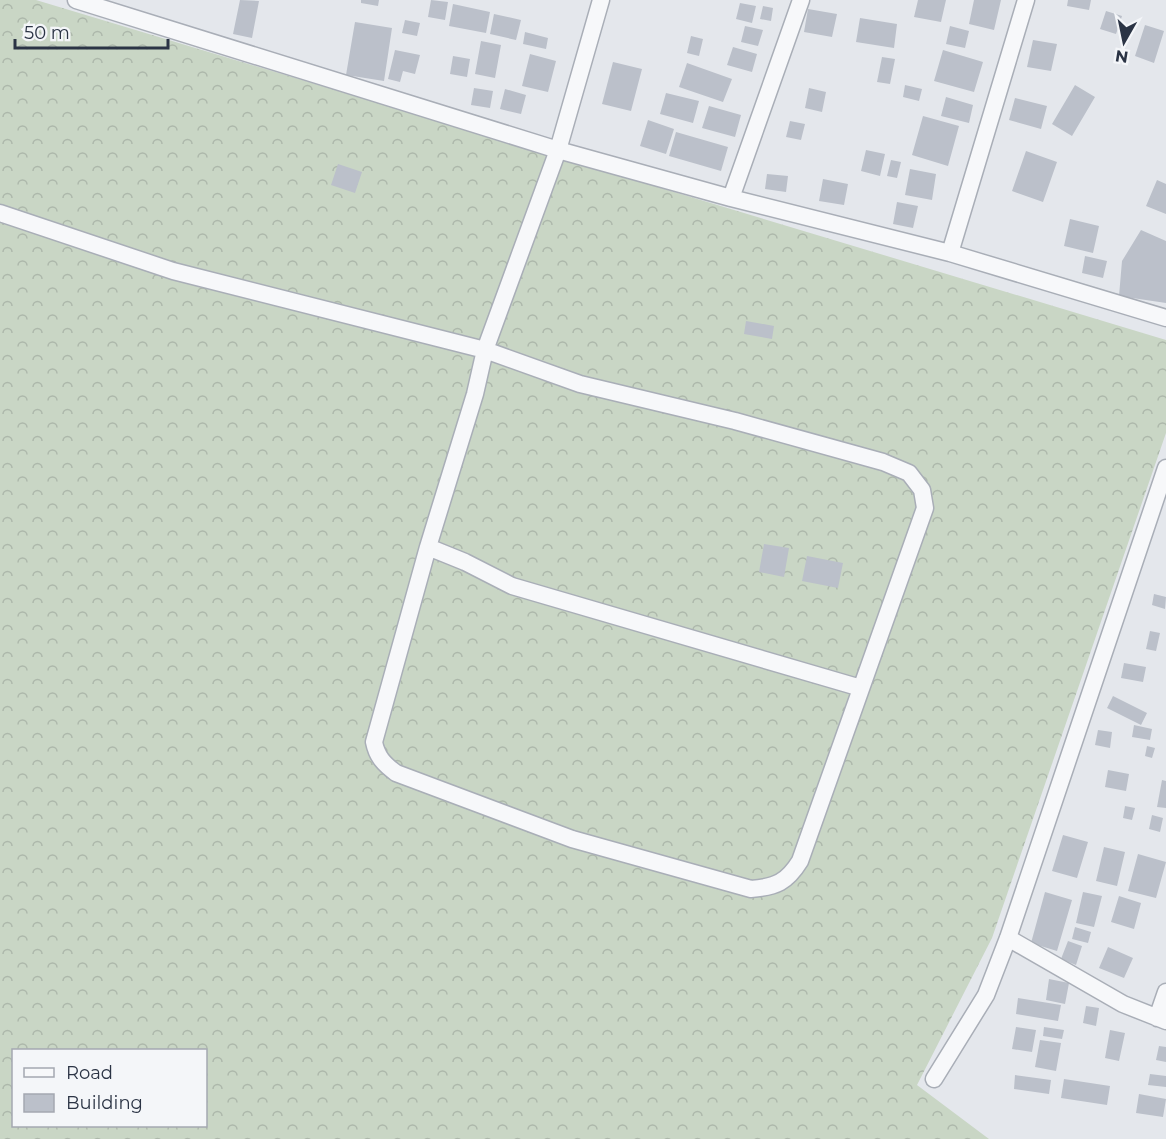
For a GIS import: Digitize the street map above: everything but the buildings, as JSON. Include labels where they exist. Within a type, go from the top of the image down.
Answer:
[{"type":"street","points":[[76,0],[558,150],[731,198],[950,253],[1166,318]]},
{"type":"street","points":[[0,213],[173,271],[485,350],[580,384],[735,421],[883,462],[909,473],[922,490],[925,508],[800,861],[790,877],[779,885],[751,889],[572,840],[396,773],[383,764],[376,752],[374,742],[378,720],[428,547],[476,394],[485,350],[558,150],[601,0]]},
{"type":"street","points":[[731,198],[801,0]]},
{"type":"street","points":[[950,253],[1026,0]]},
{"type":"street","points":[[934,1079],[986,995],[1008,938],[1166,468]]},
{"type":"street","points":[[428,547],[465,562],[512,586],[861,688]]},
{"type":"street","points":[[1008,938],[1123,1004],[1162,1019],[1166,992]]},
{"type":"green space","points":[[0,0],[36,0],[1166,340],[1166,433],[992,938],[917,1085],[989,1139],[0,1139]]}]
